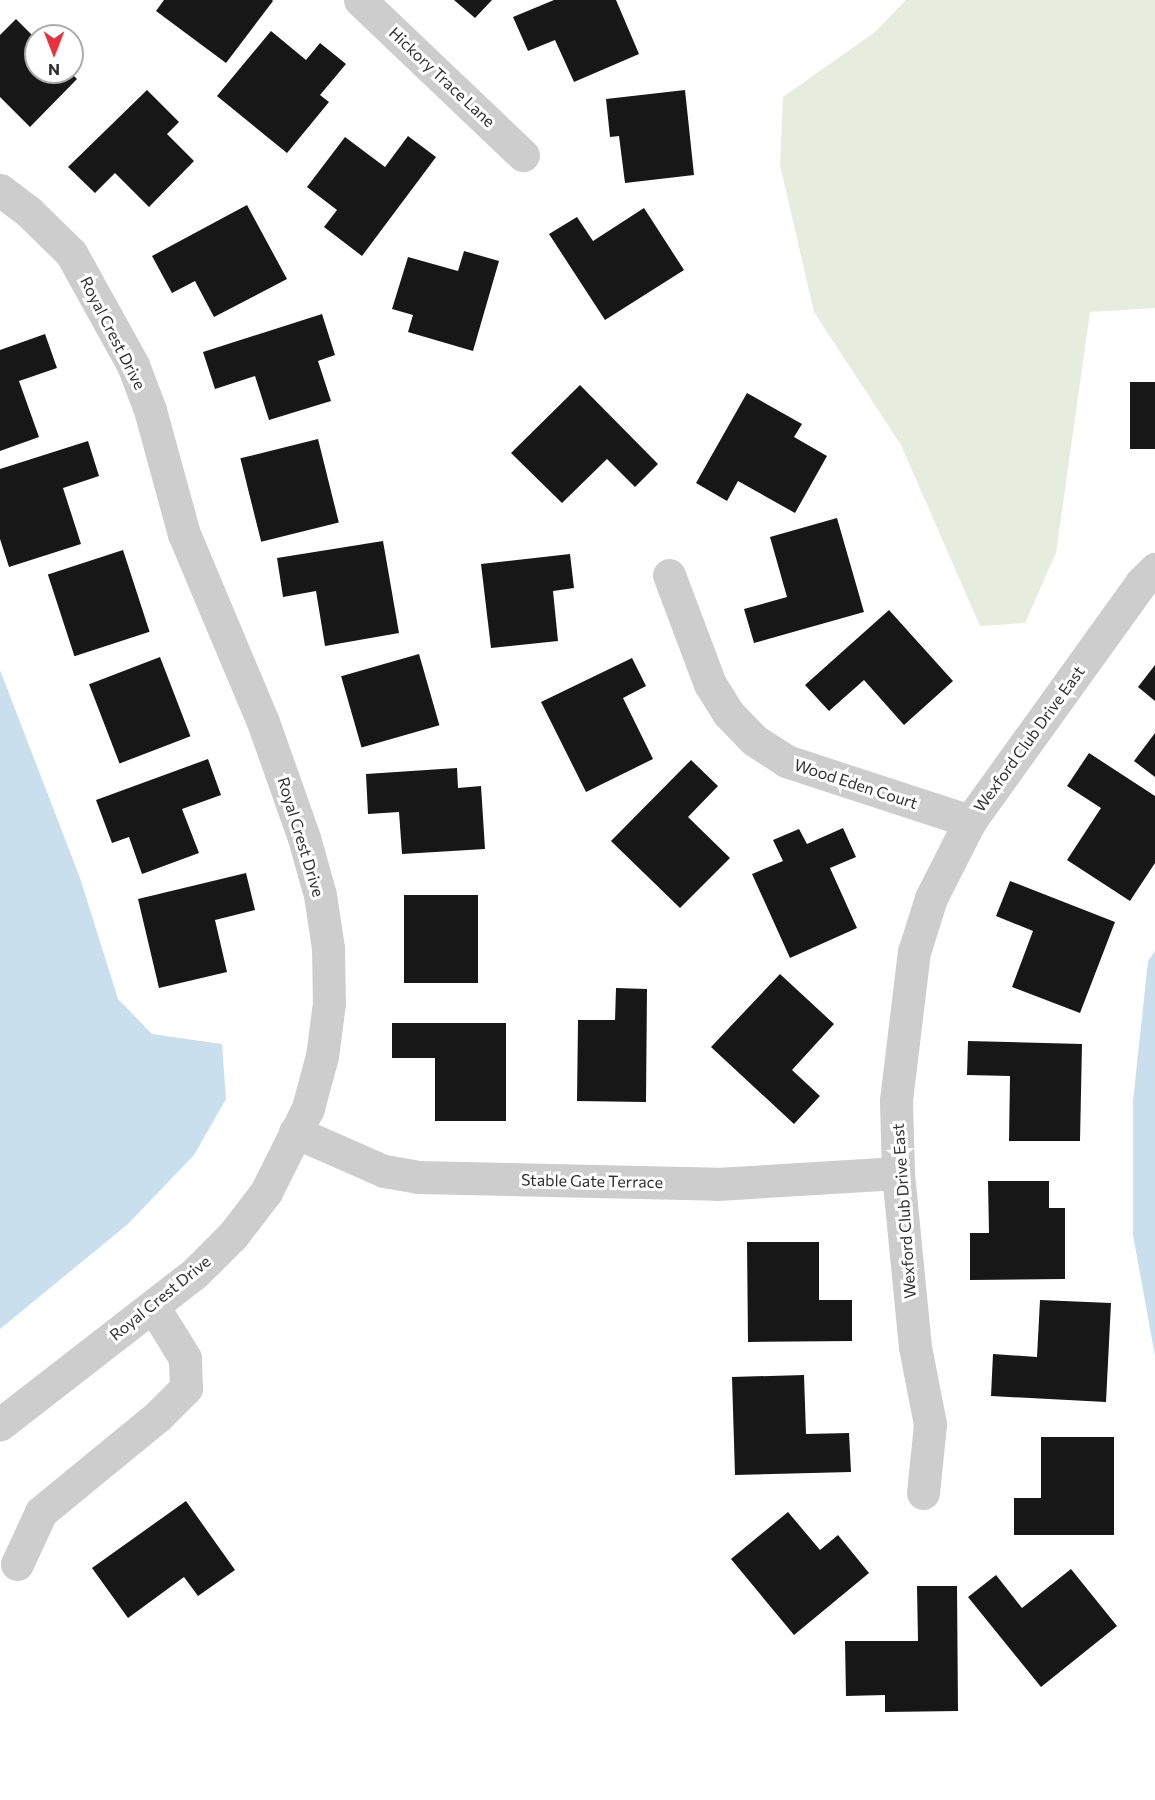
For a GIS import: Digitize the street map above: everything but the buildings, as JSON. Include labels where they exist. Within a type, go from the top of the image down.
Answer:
[{"type":"street","name":"Hickory Trace Lane","points":[[360,0],[523,155]]},
{"type":"street","name":"Royal Crest Drive","points":[[0,190],[29,212],[71,253],[133,365],[150,410],[184,534],[263,722],[304,838],[322,906],[328,948],[329,1003],[322,1056],[308,1108],[266,1192],[234,1235],[195,1273],[0,1424]]},
{"type":"street","name":"Wexford Club Drive East","points":[[923,1493],[930,1424],[915,1347],[898,1173],[896,1100],[914,952],[931,898],[970,821],[1141,583],[1155,568]]},
{"type":"street","name":"Wood Eden Court","points":[[669,575],[710,684],[728,713],[754,740],[786,761],[970,821]]},
{"type":"street","name":"Stable Gate Terrace","points":[[295,1132],[384,1171],[417,1177],[717,1184],[898,1173]]},
{"type":"street","points":[[17,1564],[41,1512],[158,1416],[186,1388],[185,1358],[153,1305]]},
{"type":"green space","points":[[906,0],[1155,0],[1155,308],[1090,312],[1056,553],[1025,623],[980,626],[901,445],[814,312],[780,165],[783,97],[875,32]]},
{"type":"water","points":[[0,670],[80,878],[118,999],[152,1034],[222,1044],[226,1099],[194,1155],[128,1224],[0,1329]]},
{"type":"water","points":[[1155,951],[1155,1356],[1133,1235],[1133,1101],[1148,961]]}]
